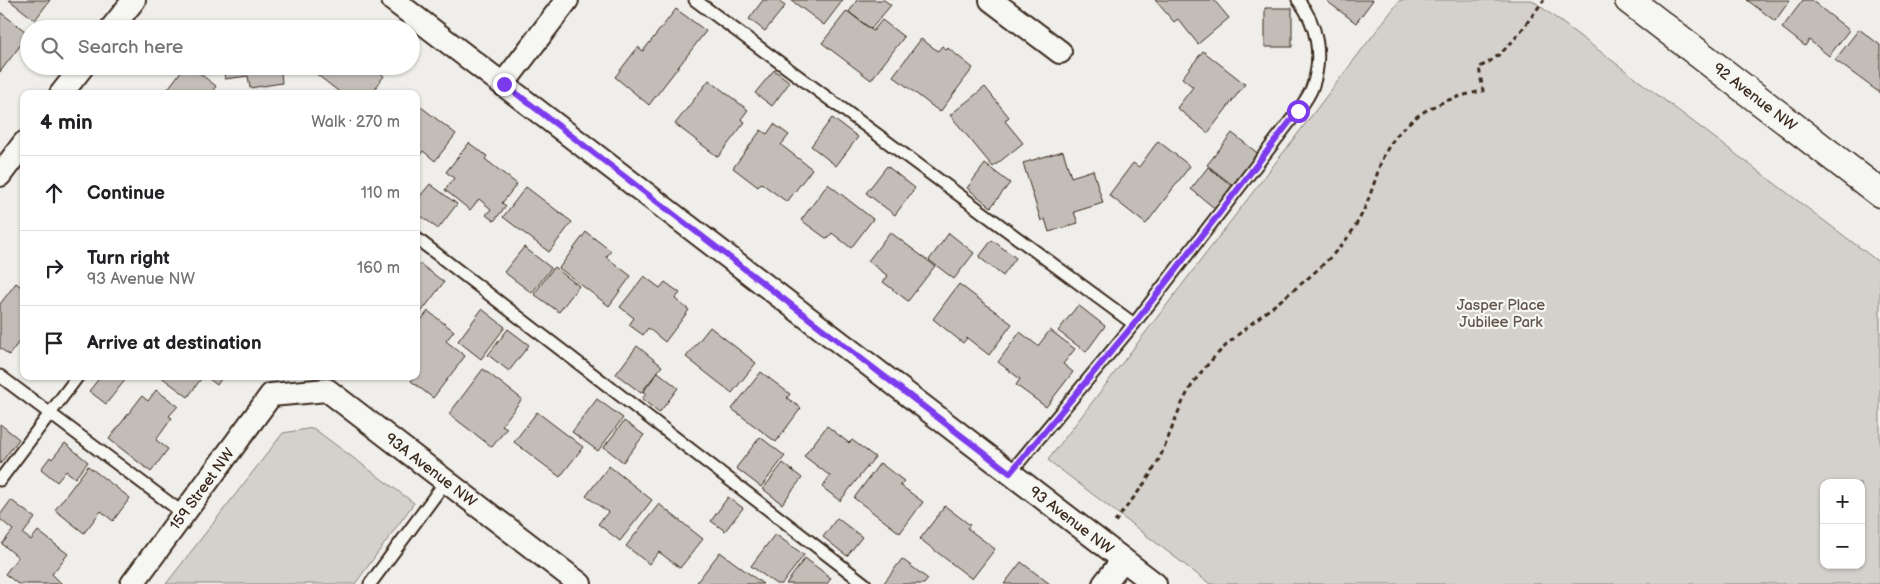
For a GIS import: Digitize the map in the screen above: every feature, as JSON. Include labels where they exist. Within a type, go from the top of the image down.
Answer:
[{"type":"street","points":[[119,20],[134,0]]},
{"type":"street","name":"93 Avenue NW","points":[[393,0],[419,20]]},
{"type":"street","points":[[504,84],[567,0]]},
{"type":"street","points":[[991,0],[1060,52]]},
{"type":"street","name":"92 Avenue NW","points":[[1629,0],[1880,193]]},
{"type":"street","name":"93 Avenue NW","points":[[420,20],[1155,584]]},
{"type":"street","points":[[64,90],[75,75]]},
{"type":"street","points":[[0,175],[20,148]]},
{"type":"street","name":"93A Avenue NW","points":[[271,396],[327,390],[580,584]]},
{"type":"street","name":"159 Street NW","points":[[132,584],[271,396]]},
{"type":"street","points":[[1104,584],[1123,560]]},
{"type":"lane","points":[[695,0],[1134,324]]},
{"type":"lane","points":[[1010,473],[1134,324],[1298,111],[1312,90],[1318,59],[1317,44],[1308,14],[1298,0]]},
{"type":"lane","points":[[420,241],[865,584]]},
{"type":"lane","points":[[0,376],[184,514]]},
{"type":"lane","points":[[0,480],[75,380]]},
{"type":"lane","points":[[370,584],[446,481]]},
{"type":"path","points":[[1100,542],[1157,463],[1177,411],[1199,375],[1240,334],[1330,258],[1345,241],[1359,218],[1373,188],[1383,157],[1395,138],[1415,118],[1433,105],[1457,96],[1483,91],[1479,67],[1491,62],[1503,53],[1544,0]]},
{"type":"green space","name":"Jasper Place Jubilee Park","points":[[1400,0],[1532,0],[1880,263],[1880,584],[1210,584],[1048,460]]},
{"type":"green space","points":[[313,428],[414,503],[355,584],[166,584],[283,433]]},
{"type":"building","points":[[9,0],[50,0],[35,20]]},
{"type":"building","points":[[763,0],[777,0],[785,6],[765,31],[749,19]]},
{"type":"building","points":[[791,0],[843,0],[824,25]]},
{"type":"building","points":[[857,0],[884,0],[891,5],[871,29],[849,12]]},
{"type":"building","points":[[1155,0],[1214,0],[1229,18],[1198,44],[1178,19],[1174,22]]},
{"type":"building","points":[[1330,0],[1373,0],[1356,23],[1328,2]]},
{"type":"building","points":[[1747,0],[1790,0],[1775,21]]},
{"type":"building","points":[[1803,0],[1811,0],[1849,30],[1829,56],[1809,40],[1805,46],[1782,28]]},
{"type":"building","points":[[1265,8],[1292,8],[1292,47],[1265,47]]},
{"type":"building","points":[[676,9],[706,31],[649,105],[615,77],[638,47],[643,51]]},
{"type":"building","points":[[847,11],[873,31],[882,20],[904,37],[871,80],[822,43]]},
{"type":"building","points":[[0,12],[20,27],[20,46],[0,72]]},
{"type":"building","points":[[1859,29],[1880,45],[1880,93],[1835,60]]},
{"type":"building","points":[[921,39],[938,51],[942,46],[947,50],[948,48],[973,68],[940,112],[893,76]]},
{"type":"building","points":[[1203,51],[1245,84],[1208,133],[1177,108],[1193,87],[1182,78]]},
{"type":"building","points":[[774,70],[790,82],[772,106],[755,93]]},
{"type":"building","points":[[178,75],[202,75],[216,86],[214,90],[167,90]]},
{"type":"building","points":[[224,75],[281,75],[282,83],[250,88],[248,76],[225,79]]},
{"type":"building","points":[[318,75],[384,76],[374,90],[337,90]]},
{"type":"building","points":[[709,80],[748,110],[741,119],[745,122],[718,157],[675,124]]},
{"type":"building","points":[[985,87],[1009,117],[1005,121],[1023,143],[993,167],[950,115]]},
{"type":"building","points":[[420,106],[456,134],[435,161],[423,151],[420,155]]},
{"type":"building","points":[[832,118],[858,137],[836,166],[811,146]]},
{"type":"building","points":[[774,124],[789,135],[781,145],[812,169],[787,202],[761,183],[758,187],[733,168],[761,130],[767,134]]},
{"type":"building","points":[[1232,133],[1260,155],[1235,187],[1207,165]]},
{"type":"building","points":[[1158,141],[1190,166],[1146,224],[1109,195],[1133,163],[1139,167]]},
{"type":"building","points":[[469,143],[487,156],[485,159],[517,184],[502,203],[506,206],[494,221],[486,215],[491,209],[479,199],[470,210],[445,190],[454,178],[446,172]]},
{"type":"building","points":[[1063,151],[1071,177],[1093,170],[1103,203],[1074,212],[1078,223],[1049,232],[1045,219],[1041,221],[1023,163]]},
{"type":"building","points":[[985,164],[1010,183],[991,207],[967,188]]},
{"type":"building","points":[[887,166],[915,188],[895,215],[866,193]]},
{"type":"building","points":[[1208,167],[1236,189],[1218,211],[1191,189]]},
{"type":"building","points":[[430,184],[457,204],[438,229],[420,215],[420,196]]},
{"type":"building","points":[[828,184],[873,219],[851,248],[832,233],[827,239],[801,220]]},
{"type":"building","points":[[526,187],[572,222],[549,252],[503,217]]},
{"type":"building","points":[[586,232],[611,251],[606,257],[631,276],[609,306],[559,268]]},
{"type":"building","points":[[890,232],[935,266],[908,301],[883,282],[888,276],[868,261]]},
{"type":"building","points":[[949,233],[974,253],[954,279],[929,260]]},
{"type":"building","points":[[992,240],[1016,258],[1003,276],[979,257]]},
{"type":"building","points":[[524,247],[551,268],[532,293],[504,272]]},
{"type":"building","points":[[420,264],[444,282],[420,314]]},
{"type":"building","points":[[554,267],[579,286],[559,312],[534,294]]},
{"type":"building","points":[[644,276],[660,288],[665,282],[680,293],[675,299],[689,310],[665,342],[648,328],[643,335],[629,325],[634,318],[620,307]]},
{"type":"building","points":[[16,283],[20,286],[20,340],[9,355],[0,348],[0,304]]},
{"type":"building","points":[[959,284],[1012,324],[989,355],[967,338],[963,343],[933,319]]},
{"type":"building","points":[[1078,305],[1105,326],[1086,352],[1058,331]]},
{"type":"building","points":[[482,309],[505,327],[481,359],[458,341]]},
{"type":"building","points":[[428,311],[454,331],[446,341],[465,356],[433,398],[411,381],[420,380],[420,321]]},
{"type":"building","points":[[710,327],[756,363],[732,393],[686,357]]},
{"type":"building","points":[[508,329],[529,345],[509,371],[488,355]]},
{"type":"building","points":[[1050,330],[1075,349],[1063,364],[1073,372],[1046,407],[1016,385],[1020,379],[998,362],[1020,332],[1038,346]]},
{"type":"building","points":[[637,346],[662,366],[641,393],[616,374]]},
{"type":"building","points":[[483,369],[522,399],[502,425],[507,428],[492,447],[449,414]]},
{"type":"building","points":[[658,372],[678,388],[659,413],[642,399],[646,394],[643,392]]},
{"type":"building","points":[[761,372],[790,394],[787,398],[801,408],[776,442],[732,409]]},
{"type":"building","points":[[98,380],[125,380],[106,404],[89,391]]},
{"type":"building","points":[[165,380],[200,380],[188,397]]},
{"type":"building","points":[[210,380],[220,380],[217,385]]},
{"type":"building","points":[[156,390],[178,406],[169,416],[172,418],[156,440],[168,449],[151,472],[109,439],[142,396],[148,401]]},
{"type":"building","points":[[597,399],[623,418],[598,451],[572,432]]},
{"type":"building","points":[[537,412],[583,447],[560,477],[514,442]]},
{"type":"building","points":[[624,421],[644,435],[623,462],[604,447]]},
{"type":"building","points":[[0,424],[19,439],[0,464]]},
{"type":"building","points":[[827,426],[849,443],[852,440],[875,457],[840,501],[822,487],[830,476],[804,456]]},
{"type":"building","points":[[760,437],[785,456],[761,487],[736,468]]},
{"type":"building","points":[[65,443],[88,462],[75,478],[66,471],[57,482],[41,469],[50,457],[52,459]]},
{"type":"building","points":[[783,463],[802,478],[782,504],[763,489]]},
{"type":"building","points":[[880,463],[904,481],[900,485],[923,502],[900,533],[854,498]]},
{"type":"building","points":[[88,466],[130,498],[113,521],[101,511],[84,533],[55,510]]},
{"type":"building","points":[[609,466],[652,500],[620,541],[598,524],[608,512],[586,496]]},
{"type":"building","points":[[728,497],[743,508],[725,531],[711,521]]},
{"type":"building","points":[[11,500],[35,518],[23,534],[31,540],[38,531],[68,554],[52,574],[62,584],[18,584],[5,574],[18,557],[2,544],[13,530],[0,519],[0,515]]},
{"type":"building","points":[[659,504],[703,539],[680,568],[659,552],[649,564],[626,546]]},
{"type":"building","points":[[945,506],[970,525],[967,528],[995,549],[972,579],[920,539]]},
{"type":"building","points":[[837,518],[862,537],[847,556],[823,537]]},
{"type":"building","points":[[775,534],[804,555],[782,584],[776,584],[751,566]]},
{"type":"building","points":[[720,552],[763,584],[700,584],[697,582]]},
{"type":"building","points":[[805,558],[831,578],[827,584],[786,584]]},
{"type":"building","points":[[902,559],[928,579],[924,584],[883,584]]},
{"type":"building","points":[[1021,562],[1050,584],[1004,584]]},
{"type":"route","points":[[504,84],[1010,473],[1134,324],[1298,111]]}]
